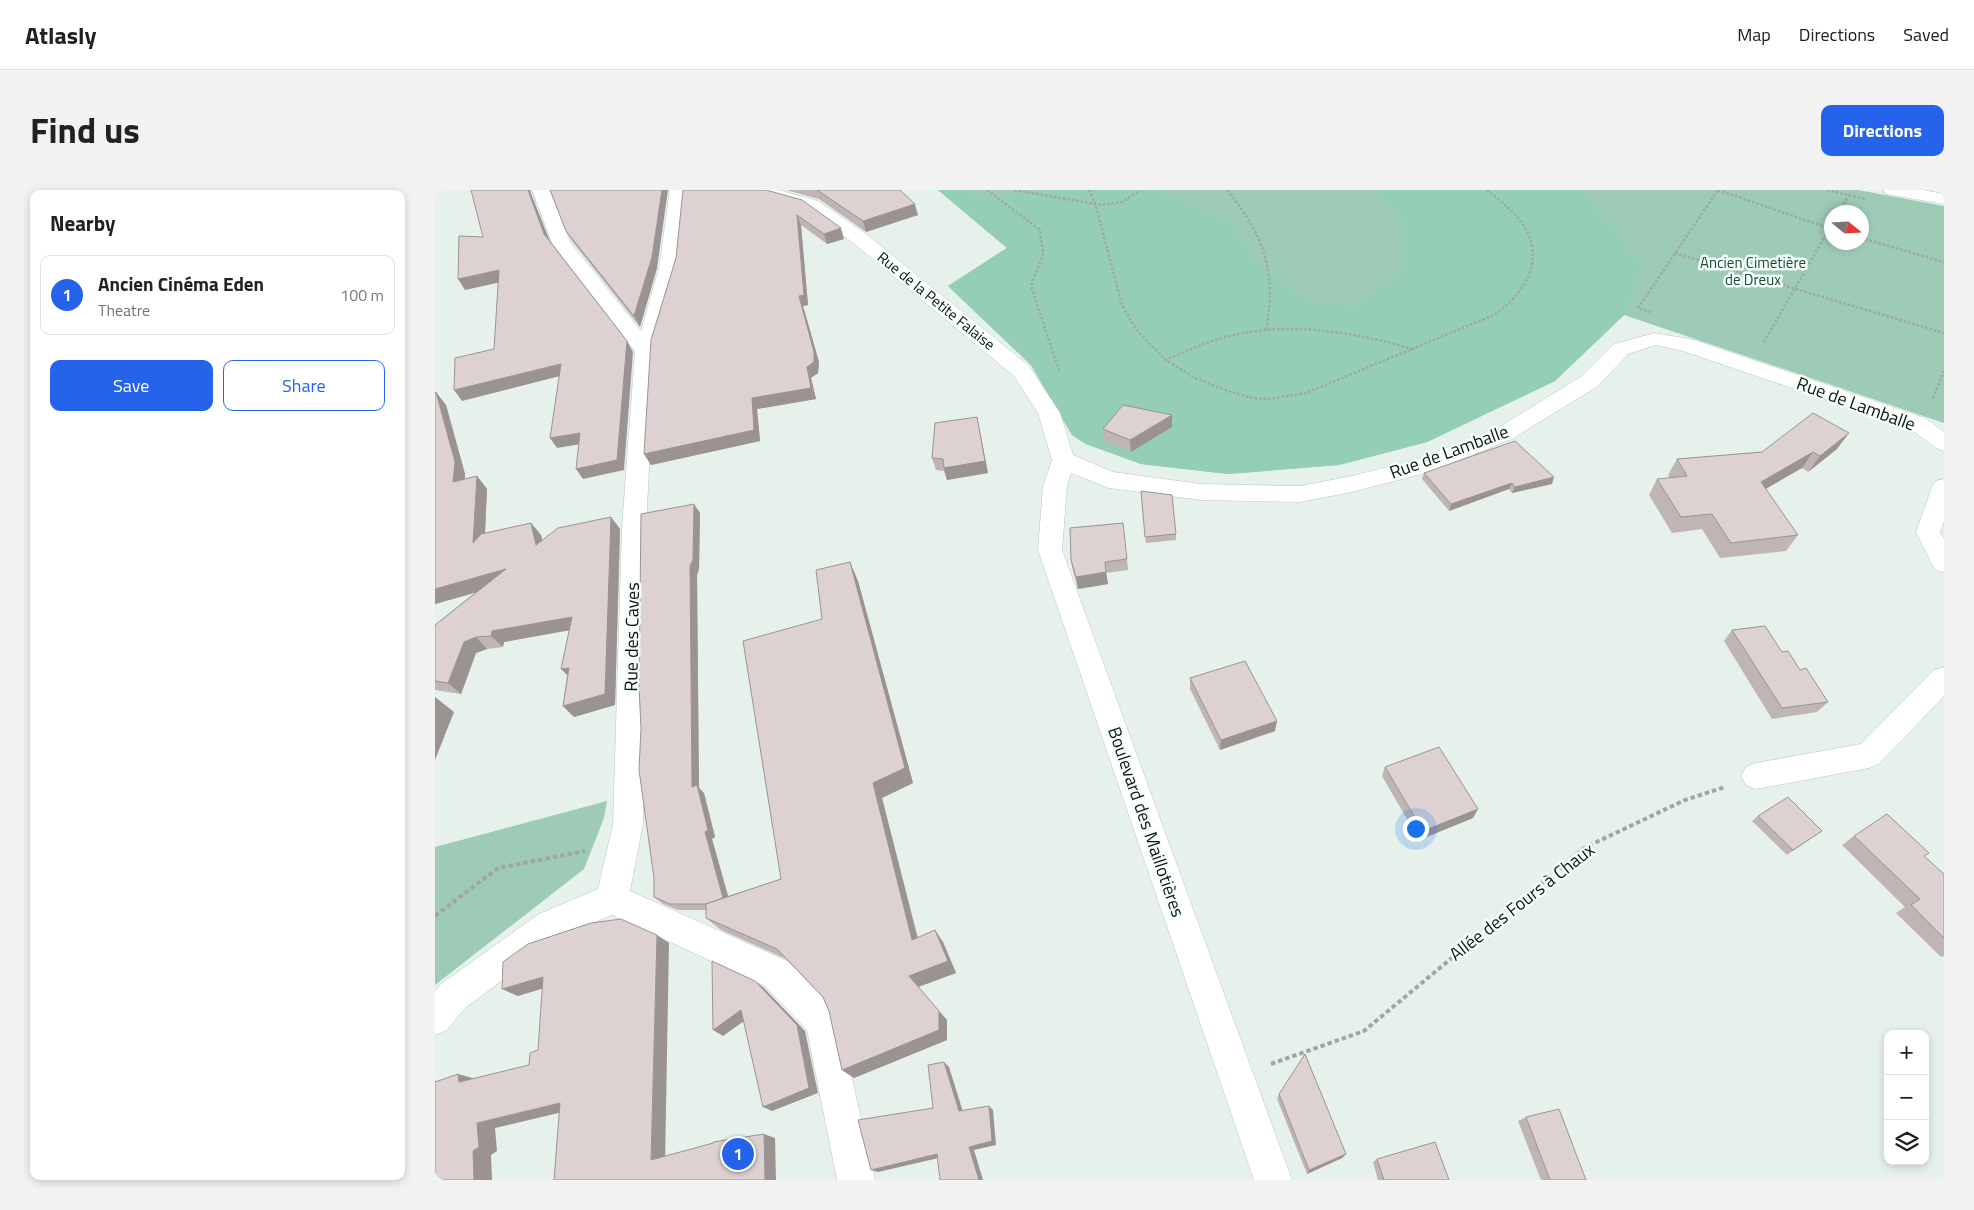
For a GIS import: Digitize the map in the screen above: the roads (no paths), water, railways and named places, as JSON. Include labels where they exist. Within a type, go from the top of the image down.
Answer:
[{"type":"street","points":[[541,190],[561,243],[645,350]]},
{"type":"street","name":"Rue des Caves","points":[[612,899],[628,824],[634,528],[645,350],[669,268],[679,190]]},
{"type":"street","name":"Rue de la Petite Falaise","points":[[760,190],[812,205],[932,296],[1022,371],[1049,413],[1063,460]]},
{"type":"street","points":[[1893,190],[1944,199]]},
{"type":"street","name":"Rue de Lamballe","points":[[1063,460],[1109,480],[1201,492],[1301,494],[1352,484],[1421,466],[1504,434],[1590,381],[1621,349],[1655,339],[1687,345],[1917,424],[1944,443]]},
{"type":"street","name":"Boulevard des Maillotières","points":[[1063,460],[1055,486],[1050,550],[1273,1180]]},
{"type":"street","points":[[1944,487],[1928,532],[1944,564]]},
{"type":"street","points":[[1756,776],[1869,755],[1944,678]]},
{"type":"street","points":[[435,1018],[453,996],[550,925],[612,899],[777,974],[822,1021],[856,1180]]},
{"type":"place","name":"Ancien Cinéma Eden","points":[[738,1154]]},
{"type":"park label","name":"Ancien Cimetière de Dreux","points":[[1753,272]]}]
